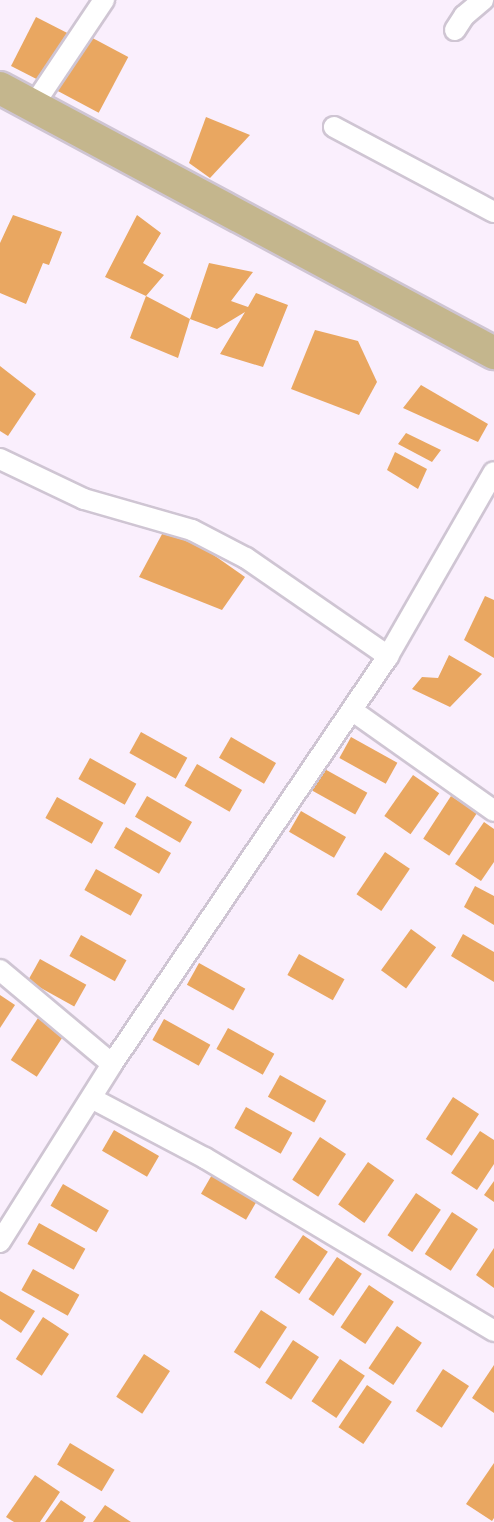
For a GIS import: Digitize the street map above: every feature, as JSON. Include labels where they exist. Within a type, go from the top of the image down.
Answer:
[{"type":"main road","points":[[0,88],[494,353]]},
{"type":"street","points":[[33,106],[104,0]]},
{"type":"street","points":[[455,30],[464,16],[483,0]]},
{"type":"street","points":[[334,127],[494,212]]},
{"type":"street","points":[[0,459],[84,500],[192,530],[237,553],[388,656]]},
{"type":"street","points":[[0,1242],[93,1099],[112,1064],[388,656],[494,472]]},
{"type":"street","points":[[352,711],[494,811]]},
{"type":"street","points":[[0,970],[112,1064]]},
{"type":"street","points":[[93,1099],[205,1158],[494,1331]]},
{"type":"building","points":[[36,17],[71,35],[46,84],[11,66]]},
{"type":"building","points":[[85,34],[128,57],[99,113],[55,90]]},
{"type":"building","points":[[206,117],[250,135],[210,178],[189,163]]},
{"type":"building","points":[[13,215],[62,232],[49,265],[43,263],[26,304],[0,293],[0,243]]},
{"type":"building","points":[[137,215],[161,233],[143,263],[164,275],[146,296],[105,277]]},
{"type":"building","points":[[209,263],[253,272],[231,301],[248,307],[256,293],[288,305],[263,367],[220,354],[245,312],[217,329],[190,319]]},
{"type":"building","points":[[146,296],[190,319],[178,358],[130,338]]},
{"type":"building","points":[[315,330],[358,341],[377,382],[359,415],[291,389]]},
{"type":"building","points":[[0,366],[36,394],[8,436],[0,431]]},
{"type":"building","points":[[421,385],[488,424],[478,442],[403,408]]},
{"type":"building","points":[[406,433],[441,450],[432,462],[398,444]]},
{"type":"building","points":[[395,452],[427,469],[418,489],[387,470]]},
{"type":"building","points":[[168,523],[245,577],[222,610],[139,577]]},
{"type":"building","points":[[485,596],[494,600],[494,658],[464,640]]},
{"type":"building","points":[[449,655],[482,674],[450,707],[412,689],[422,677],[438,678]]},
{"type":"building","points":[[141,732],[187,758],[176,779],[129,753]]},
{"type":"building","points":[[231,737],[276,763],[264,784],[219,758]]},
{"type":"building","points":[[351,737],[397,763],[386,784],[339,758]]},
{"type":"building","points":[[90,758],[136,784],[125,805],[78,779]]},
{"type":"building","points":[[197,764],[242,790],[230,812],[184,786]]},
{"type":"building","points":[[321,767],[367,793],[355,815],[309,789]]},
{"type":"building","points":[[413,775],[439,793],[411,834],[384,816]]},
{"type":"building","points":[[147,796],[192,822],[180,843],[135,817]]},
{"type":"building","points":[[451,796],[477,813],[449,856],[423,839]]},
{"type":"building","points":[[57,797],[103,823],[92,844],[45,818]]},
{"type":"building","points":[[301,811],[346,837],[334,858],[289,832]]},
{"type":"building","points":[[484,822],[494,829],[494,862],[481,881],[455,864]]},
{"type":"building","points":[[126,827],[171,853],[159,874],[114,848]]},
{"type":"building","points":[[385,852],[410,869],[381,911],[356,894]]},
{"type":"building","points":[[96,869],[142,895],[131,916],[84,890]]},
{"type":"building","points":[[475,886],[494,896],[494,925],[464,907]]},
{"type":"building","points":[[411,929],[436,947],[406,988],[381,970]]},
{"type":"building","points":[[463,934],[494,952],[494,982],[451,956]]},
{"type":"building","points":[[81,935],[126,960],[115,981],[69,956]]},
{"type":"building","points":[[299,954],[344,979],[333,1000],[287,975]]},
{"type":"building","points":[[40,959],[86,985],[74,1007],[28,981]]},
{"type":"building","points":[[199,963],[245,989],[233,1011],[187,985]]},
{"type":"building","points":[[0,995],[15,1005],[0,1028]]},
{"type":"building","points":[[38,1018],[64,1035],[37,1077],[11,1060]]},
{"type":"building","points":[[164,1019],[210,1045],[199,1066],[152,1040]]},
{"type":"building","points":[[228,1028],[274,1054],[263,1075],[216,1049]]},
{"type":"building","points":[[280,1075],[326,1101],[314,1123],[268,1097]]},
{"type":"building","points":[[453,1097],[479,1114],[452,1156],[426,1139]]},
{"type":"building","points":[[246,1107],[292,1133],[281,1154],[234,1128]]},
{"type":"building","points":[[114,1130],[159,1156],[147,1177],[102,1151]]},
{"type":"building","points":[[480,1131],[494,1140],[494,1164],[477,1190],[451,1173]]},
{"type":"building","points":[[320,1137],[346,1154],[318,1197],[292,1180]]},
{"type":"building","points":[[368,1162],[394,1180],[364,1223],[338,1205]]},
{"type":"building","points":[[213,1173],[258,1199],[246,1220],[201,1194]]},
{"type":"building","points":[[494,1181],[494,1202],[484,1195]]},
{"type":"building","points":[[63,1184],[109,1210],[96,1232],[50,1206]]},
{"type":"building","points":[[416,1193],[441,1210],[412,1252],[387,1235]]},
{"type":"building","points":[[452,1212],[478,1229],[451,1271],[425,1254]]},
{"type":"building","points":[[39,1223],[85,1249],[74,1270],[27,1244]]},
{"type":"building","points":[[303,1235],[328,1252],[299,1294],[274,1277]]},
{"type":"building","points":[[494,1248],[494,1288],[476,1275]]},
{"type":"building","points":[[337,1257],[362,1274],[333,1316],[308,1299]]},
{"type":"building","points":[[33,1269],[79,1295],[68,1316],[21,1290]]},
{"type":"building","points":[[369,1285],[394,1302],[365,1344],[340,1327]]},
{"type":"building","points":[[0,1291],[35,1311],[21,1333],[0,1319]]},
{"type":"building","points":[[261,1310],[287,1327],[260,1369],[234,1352]]},
{"type":"building","points":[[43,1317],[69,1334],[42,1376],[16,1359]]},
{"type":"building","points":[[397,1326],[422,1343],[393,1385],[368,1368]]},
{"type":"building","points":[[293,1340],[319,1357],[291,1400],[265,1383]]},
{"type":"building","points":[[144,1354],[170,1371],[142,1414],[116,1397]]},
{"type":"building","points":[[340,1359],[365,1376],[336,1418],[311,1401]]},
{"type":"building","points":[[494,1365],[494,1413],[472,1398]]},
{"type":"building","points":[[443,1369],[469,1386],[442,1428],[416,1411]]},
{"type":"building","points":[[367,1385],[392,1402],[363,1444],[338,1427]]},
{"type":"building","points":[[70,1443],[115,1470],[102,1491],[57,1464]]},
{"type":"building","points":[[494,1463],[494,1518],[492,1521],[466,1504]]},
{"type":"building","points":[[35,1475],[60,1492],[40,1522],[14,1522],[6,1517]]},
{"type":"building","points":[[61,1500],[86,1517],[83,1522],[45,1522]]},
{"type":"building","points":[[105,1505],[131,1522],[93,1522]]}]
